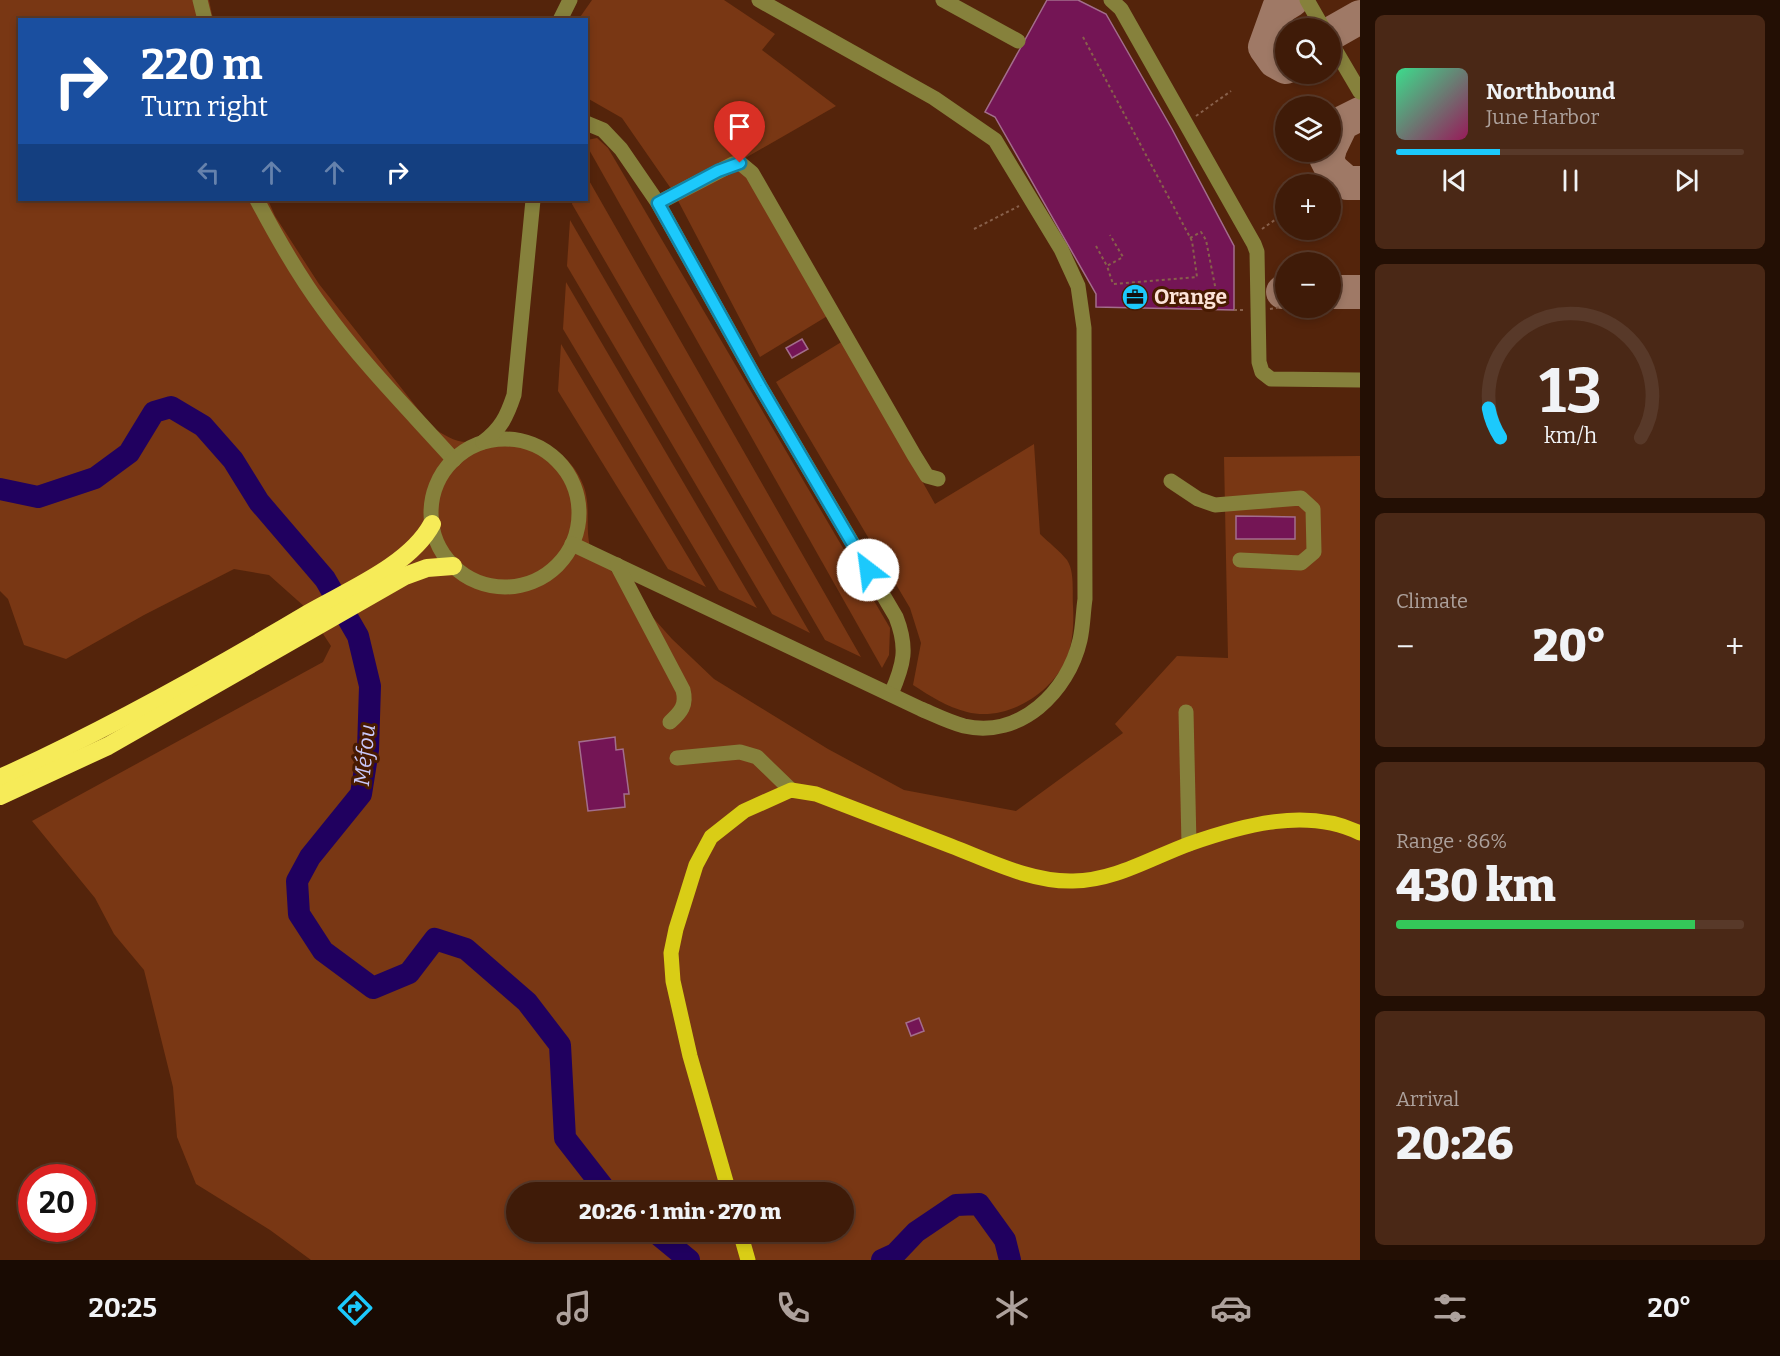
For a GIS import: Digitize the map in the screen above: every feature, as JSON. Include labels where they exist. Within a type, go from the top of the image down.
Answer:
[{"type":"highway","points":[[0,796],[108,746],[269,646],[401,569],[432,524]]},
{"type":"highway","points":[[401,569],[453,566]]},
{"type":"highway","points":[[0,778],[269,646]]},
{"type":"main road","points":[[726,1182],[690,1056],[672,981],[671,953],[696,865],[711,837],[744,811],[791,790],[816,794],[1002,866],[1044,879],[1074,882],[1110,876],[1189,844],[1256,826],[1302,818],[1329,820],[1360,833]]},
{"type":"main road","points":[[743,1242],[748,1260]]},
{"type":"street","points":[[200,0],[204,18]]},
{"type":"street","points":[[561,18],[570,0]]},
{"type":"street","points":[[572,544],[891,694],[965,726],[1000,726],[1020,720],[1052,697],[1062,684],[1080,640],[1085,599],[1084,328],[1078,286],[1032,199],[988,134],[934,98],[759,0]]},
{"type":"street","points":[[943,0],[1018,41]]},
{"type":"street","points":[[1111,0],[1121,9],[1254,244],[1257,252],[1260,309],[1259,362],[1262,372],[1271,379],[1360,380]]},
{"type":"street","points":[[1306,0],[1317,18]]},
{"type":"street","points":[[1341,60],[1360,92]]},
{"type":"street","points":[[588,124],[603,130],[621,149],[658,203],[760,386],[896,617],[902,633],[903,666],[891,694]]},
{"type":"street","points":[[658,203],[733,164],[740,163],[752,173],[914,455],[927,476],[938,479]]},
{"type":"street","points":[[258,201],[285,252],[324,311],[374,373],[454,460]]},
{"type":"street","points":[[478,445],[503,440],[522,441],[540,448],[561,464],[574,486],[578,498],[578,524],[572,544],[566,556],[551,571],[532,582],[512,587],[490,586],[470,579],[453,566],[439,546],[432,524],[433,496],[445,470],[454,460],[496,433],[506,419],[514,395],[533,201]]},
{"type":"street","points":[[1171,481],[1198,499],[1215,505],[1301,498],[1312,509],[1314,552],[1301,563],[1240,560]]},
{"type":"street","points":[[617,565],[683,690],[686,701],[681,713],[670,722]]},
{"type":"street","points":[[1186,712],[1189,844]]},
{"type":"street","points":[[677,758],[740,752],[757,757],[791,790]]},
{"type":"path","points":[[1083,37],[1190,238],[1197,277],[1113,284],[1107,266],[1096,246]]},
{"type":"path","points":[[1189,120],[1231,91]]},
{"type":"path","points":[[974,229],[1032,199]]},
{"type":"path","points":[[1190,238],[1201,232],[1206,240],[1216,291]]},
{"type":"path","points":[[1107,266],[1123,257],[1110,236]]},
{"type":"shaded area","points":[[0,0],[209,0],[213,18],[18,18],[18,201],[268,201],[275,216],[319,284],[433,428],[462,442],[490,437],[519,438],[546,446],[558,453],[569,462],[584,487],[590,547],[672,639],[714,679],[828,749],[904,790],[1016,811],[1123,733],[1115,724],[1177,656],[1228,658],[1224,457],[1360,456],[1360,1260],[311,1260],[270,1230],[196,1184],[177,1137],[173,1087],[144,970],[114,934],[95,898],[32,821],[323,662],[331,646],[306,608],[269,575],[234,569],[144,615],[66,659],[24,645],[8,599],[0,591]]},
{"type":"shaded area","points":[[592,0],[724,0],[775,34],[762,50],[836,106],[740,161],[829,315],[760,357],[674,193],[622,118],[588,99],[588,18],[579,18]]},
{"type":"shaded area","points":[[597,138],[608,148],[890,628],[889,655],[882,668],[588,148],[588,140]]},
{"type":"shaded area","points":[[588,179],[861,657],[825,640],[572,204],[573,201],[588,201]]},
{"type":"shaded area","points":[[570,220],[810,633],[772,614],[567,266]]},
{"type":"shaded area","points":[[566,282],[757,608],[719,590],[563,329]]},
{"type":"shaded area","points":[[843,341],[935,504],[1034,444],[1040,534],[1061,553],[1070,565],[1073,582],[1073,627],[1068,654],[1059,673],[1038,694],[1025,703],[996,713],[967,712],[932,697],[913,685],[921,643],[910,608],[776,382]]},
{"type":"shaded area","points":[[561,344],[706,587],[668,569],[558,391]]},
{"type":"building","points":[[1047,0],[1078,0],[1106,14],[1172,129],[1234,246],[1234,310],[1096,307],[1096,294],[995,117],[985,112]]},
{"type":"building","points":[[802,339],[808,349],[792,358],[786,348]]},
{"type":"building","points":[[1236,516],[1295,517],[1295,539],[1236,539]]},
{"type":"building","points":[[615,737],[616,750],[623,749],[629,794],[624,794],[625,807],[588,811],[579,742]]},
{"type":"building","points":[[919,1018],[924,1031],[911,1036],[906,1023]]},
{"type":"waterway","name":"Méfou","points":[[0,489],[38,497],[95,478],[129,453],[154,412],[171,407],[203,426],[233,460],[259,502],[325,579],[358,636],[370,686],[368,750],[361,794],[310,857],[297,881],[299,914],[323,951],[373,988],[409,973],[435,939],[466,949],[527,1002],[560,1045],[565,1138],[599,1182]]},
{"type":"waterway","name":"Méfou","points":[[882,1260],[895,1254],[916,1232],[956,1205],[979,1204],[1005,1240],[1010,1260]]},
{"type":"waterway","name":"Méfou","points":[[667,1242],[689,1260]]},
{"type":"taxiway","points":[[1275,18],[1279,8],[1292,0]]},
{"type":"taxiway","points":[[1341,28],[1360,17]]},
{"type":"taxiway","points":[[1275,19],[1265,47],[1275,61]]},
{"type":"taxiway","points":[[1341,125],[1360,114]]},
{"type":"taxiway","points":[[1328,162],[1332,170],[1347,183],[1360,183]]},
{"type":"taxiway","points":[[1341,292],[1360,292]]},
{"type":"place","name":"Orange","points":[[1135,297]]},
{"type":"route","points":[[740,163],[718,171],[658,203],[760,386],[868,570]]}]
